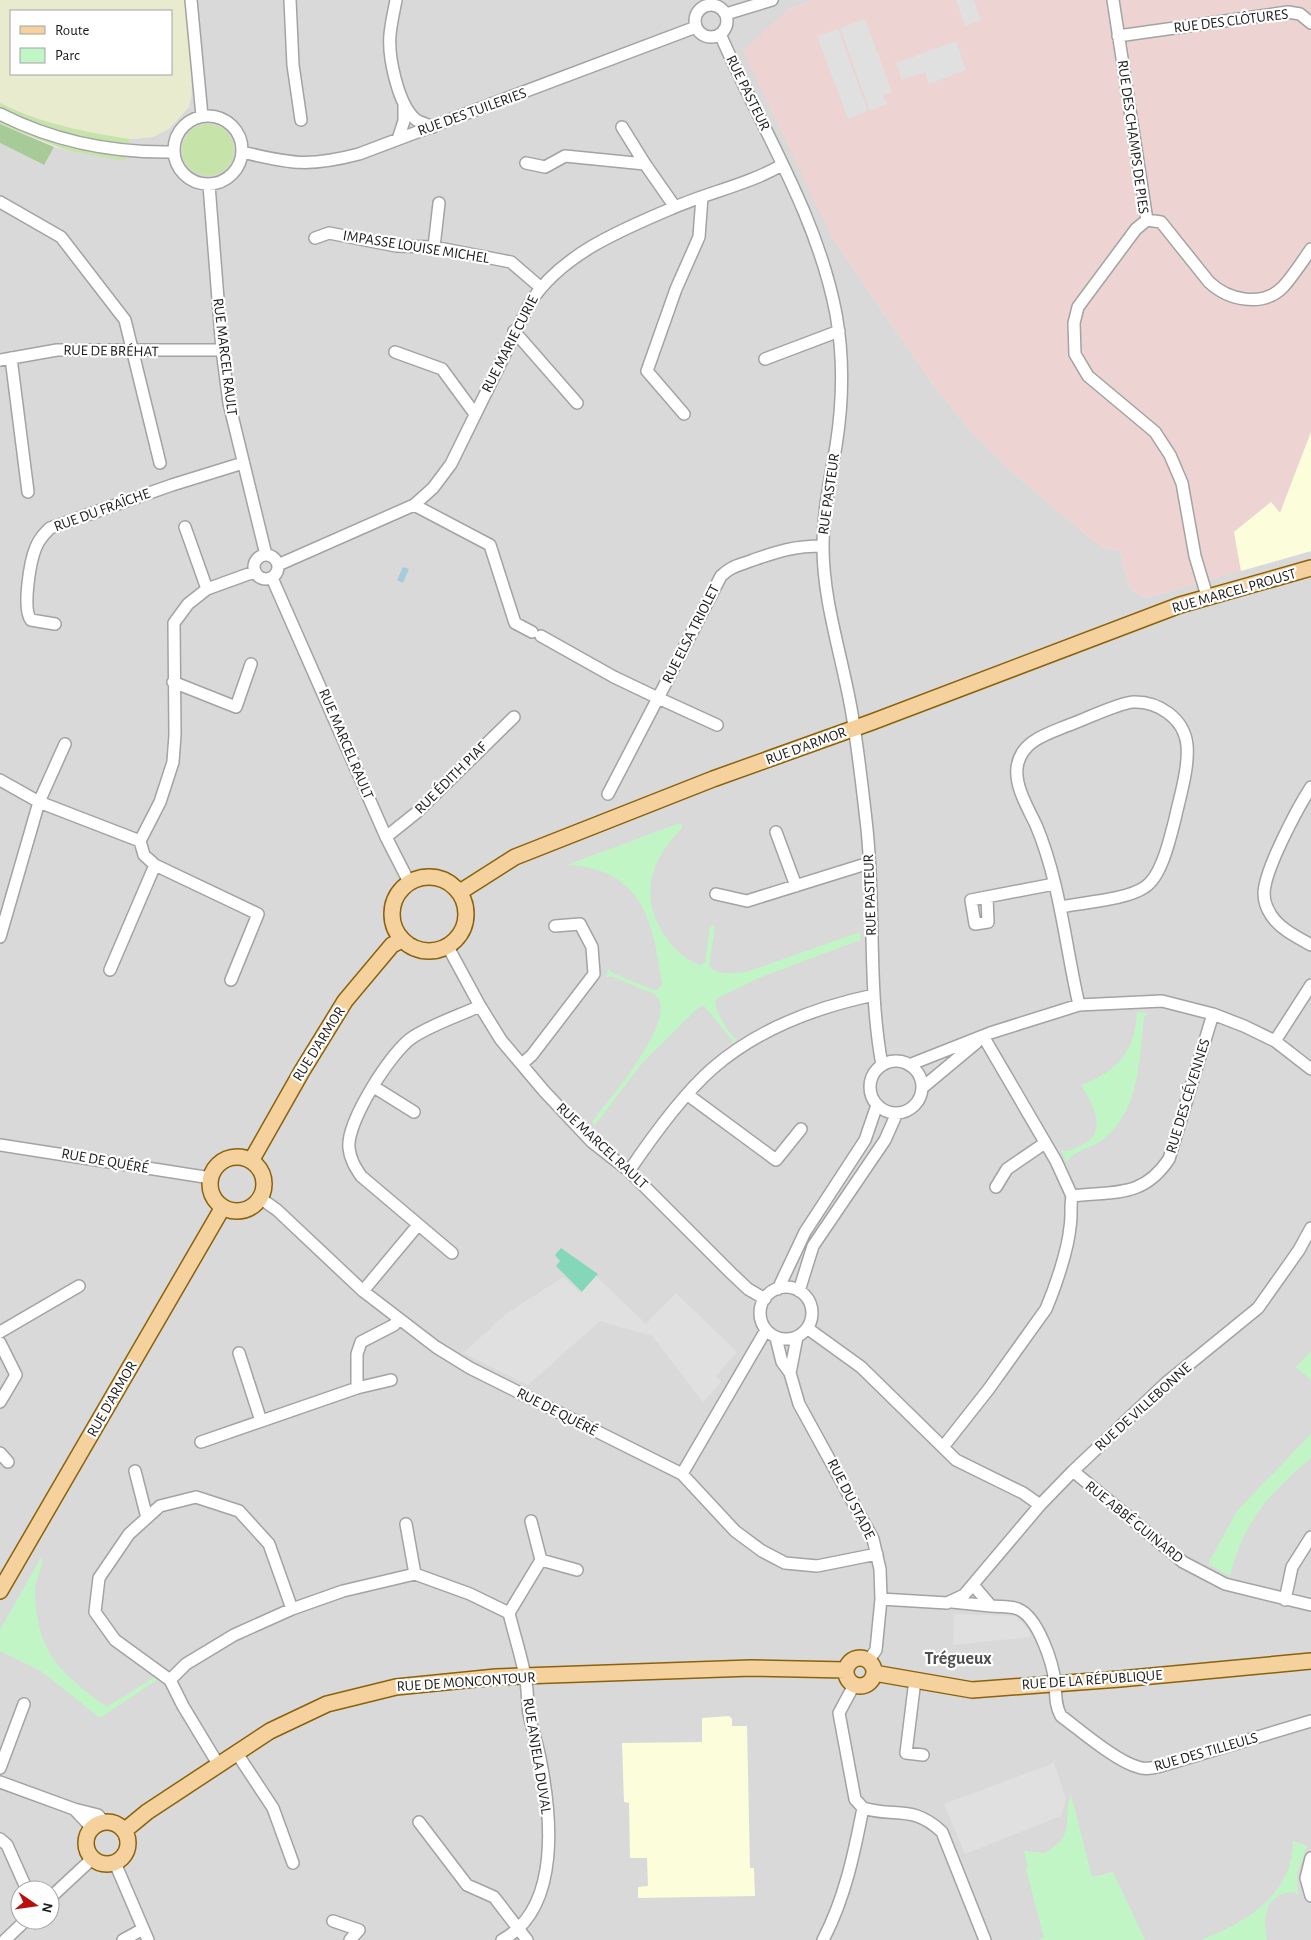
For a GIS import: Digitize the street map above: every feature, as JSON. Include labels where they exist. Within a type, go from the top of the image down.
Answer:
[{"type":"main road","name":"RUE MARCEL PROUST","points":[[1158,614],[1207,596],[1311,568]]},
{"type":"main road","name":"RUE D'ARMOR","points":[[460,892],[516,857],[578,831],[1158,614]]},
{"type":"main road","points":[[425,877],[442,878],[460,892],[466,903],[467,916],[461,934],[448,947],[436,951],[424,951],[412,947],[402,940],[396,931],[392,910],[398,894],[409,882],[425,877]]},
{"type":"main road","name":"RUE D'ARMOR","points":[[251,1161],[302,1071],[345,1001],[392,945],[402,940]]},
{"type":"main road","points":[[235,1157],[251,1161],[262,1174],[263,1190],[260,1198],[254,1204],[239,1211],[223,1207],[212,1195],[211,1178],[219,1164],[226,1159],[235,1157]]},
{"type":"main road","name":"RUE D'ARMOR","points":[[0,1591],[223,1207]]},
{"type":"main road","points":[[855,1659],[871,1667],[872,1679],[866,1685],[854,1685],[847,1679],[846,1670],[855,1659]]},
{"type":"main road","name":"RUE DE LA RÉPUBLIQUE","points":[[871,1667],[915,1680],[972,1690],[1055,1682],[1120,1679],[1311,1661]]},
{"type":"main road","name":"RUE DE MONCONTOUR","points":[[124,1831],[147,1812],[270,1731],[327,1704],[396,1687],[496,1677],[751,1668],[846,1670]]},
{"type":"main road","points":[[112,1823],[124,1831],[127,1836],[125,1855],[115,1863],[103,1864],[93,1858],[87,1846],[89,1834],[99,1826],[112,1823]]},
{"type":"street","points":[[191,0],[202,116]]},
{"type":"street","points":[[290,0],[293,64],[301,120]]},
{"type":"street","points":[[396,0],[390,37],[397,84],[404,105],[404,120],[398,139]]},
{"type":"street","points":[[726,14],[772,0]]},
{"type":"street","name":"RUE DES CHAMPS DE PIES","points":[[1113,0],[1147,220],[1136,229],[1078,307],[1074,324],[1075,354],[1088,376],[1154,432],[1170,455],[1182,483],[1195,556],[1207,596]]},
{"type":"street","points":[[702,3],[718,6],[726,14],[727,23],[720,34],[705,35],[696,27],[697,14],[702,3]]},
{"type":"street","name":"RUE DES CLÔTURES","points":[[1118,36],[1288,12],[1300,14],[1311,22]]},
{"type":"street","name":"RUE DES TUILERIES","points":[[242,152],[284,162],[314,163],[359,154],[696,27]]},
{"type":"street","name":"RUE PASTEUR","points":[[720,34],[800,201],[822,260],[839,331],[842,352],[842,394],[836,444],[824,512],[824,570],[854,728],[867,822],[876,1028],[882,1065]]},
{"type":"street","points":[[404,105],[417,121],[433,127]]},
{"type":"street","points":[[0,114],[24,126],[61,139],[134,150],[173,152]]},
{"type":"street","points":[[202,116],[215,116],[226,121],[235,129],[241,140],[242,152],[239,164],[232,175],[222,182],[210,185],[196,183],[184,176],[176,165],[173,152],[175,139],[181,128],[191,120],[202,116]]},
{"type":"street","points":[[622,126],[645,164],[675,207]]},
{"type":"street","points":[[526,164],[545,167],[566,156],[645,164]]},
{"type":"street","name":"RUE MARIE CURIE","points":[[278,565],[414,504],[433,488],[451,464],[514,331],[540,287],[555,272],[596,244],[675,207],[763,175],[782,165]]},
{"type":"street","name":"RUE MARCEL RAULT","points":[[210,185],[222,350],[228,403],[266,555]]},
{"type":"street","points":[[684,414],[647,371],[676,289],[699,237],[702,197]]},
{"type":"street","points":[[0,202],[61,237],[125,320],[131,352],[160,463]]},
{"type":"street","points":[[434,247],[439,203]]},
{"type":"street","points":[[1147,220],[1161,222],[1209,282],[1225,294],[1235,298],[1248,300],[1260,298],[1282,288],[1311,250]]},
{"type":"street","name":"IMPASSE LOUISE MICHEL","points":[[315,238],[329,233],[396,246],[434,247],[511,262],[540,287]]},
{"type":"street","points":[[514,331],[577,403]]},
{"type":"street","points":[[765,359],[839,331]]},
{"type":"street","name":"RUE DE BRÉHAT","points":[[6,359],[57,350],[131,352],[222,350]]},
{"type":"street","points":[[395,352],[442,369],[475,414]]},
{"type":"street","points":[[6,359],[28,492]]},
{"type":"street","name":"RUE DU FRAÎCHE","points":[[55,624],[31,620],[26,608],[35,548],[42,535],[50,528],[172,485],[243,463]]},
{"type":"street","name":"RUE ELSA TRIOLET","points":[[414,504],[490,545],[515,623],[614,677],[658,698],[721,576],[732,566],[751,561],[774,551],[823,546]]},
{"type":"street","points":[[185,527],[207,589]]},
{"type":"street","points":[[266,555],[274,558],[278,565],[277,572],[272,578],[261,579],[254,572],[255,561],[266,555]]},
{"type":"street","points":[[230,980],[258,914],[156,865],[144,855],[140,841],[160,802],[173,762],[175,735],[173,682],[174,623],[188,604],[207,589],[254,572]]},
{"type":"street","name":"RUE MARCEL RAULT","points":[[272,578],[386,837],[409,882]]},
{"type":"street","points":[[173,682],[236,707],[251,664]]},
{"type":"street","points":[[608,794],[658,698],[717,725]]},
{"type":"street","points":[[1061,907],[1134,893],[1147,886],[1157,874],[1170,837],[1180,796],[1187,744],[1180,726],[1162,708],[1131,702],[1038,737],[1020,757],[1017,770],[1018,785],[1037,828],[1061,907],[1079,1004]]},
{"type":"street","name":"RUE ÉDITH PIAF","points":[[386,837],[416,813],[514,718]]},
{"type":"street","points":[[0,937],[39,802],[65,744]]},
{"type":"street","points":[[0,780],[39,802],[140,841]]},
{"type":"street","points":[[1311,788],[1281,846],[1264,893],[1265,904],[1281,927],[1311,945]]},
{"type":"street","points":[[776,832],[796,886]]},
{"type":"street","points":[[716,894],[747,901],[869,863]]},
{"type":"street","points":[[110,970],[156,865]]},
{"type":"street","points":[[986,897],[1054,884]]},
{"type":"street","points":[[522,1064],[532,1055],[594,974],[592,947],[580,924],[555,926]]},
{"type":"street","name":"RUE MARCEL RAULT","points":[[448,947],[501,1040],[592,1142],[629,1171],[748,1289],[765,1299]]},
{"type":"street","points":[[1276,1041],[1311,985]]},
{"type":"street","points":[[629,1171],[688,1095],[712,1069],[740,1048],[765,1033],[804,1016],[874,995]]},
{"type":"street","points":[[909,1065],[983,1036],[1079,1004],[1162,1001],[1213,1014],[1276,1041],[1311,1069]]},
{"type":"street","points":[[452,1253],[361,1176],[352,1162],[349,1147],[351,1128],[394,1053],[412,1038],[480,1006]]},
{"type":"street","name":"RUE DES CÉVENNES","points":[[1072,1196],[1137,1189],[1150,1182],[1160,1173],[1169,1159],[1213,1014]]},
{"type":"street","points":[[922,1088],[918,1075],[909,1065],[896,1061],[882,1065],[876,1070],[870,1083],[870,1091],[877,1105],[889,1112],[904,1112],[916,1103],[922,1088],[983,1036]]},
{"type":"street","points":[[943,1447],[988,1390],[1046,1309],[1052,1295],[1070,1228],[1072,1196],[1045,1144],[983,1036]]},
{"type":"street","points":[[374,1087],[414,1112]]},
{"type":"street","points":[[688,1095],[776,1160],[801,1129]]},
{"type":"street","points":[[778,1289],[793,1288],[799,1291],[806,1297],[812,1312],[807,1328],[796,1337],[790,1339],[776,1338],[766,1330],[760,1315],[765,1299],[778,1289],[805,1232],[865,1140],[877,1105]]},
{"type":"street","points":[[799,1291],[813,1246],[885,1140],[896,1113]]},
{"type":"street","points":[[996,1187],[1007,1169],[1045,1144]]},
{"type":"street","name":"RUE DE QUÉRÉ","points":[[0,1145],[211,1178]]},
{"type":"street","name":"RUE DE QUÉRÉ","points":[[260,1198],[277,1210],[363,1291],[398,1320],[470,1368],[682,1474],[735,1530],[762,1551],[785,1563],[816,1566],[876,1554]]},
{"type":"street","points":[[363,1291],[418,1225]]},
{"type":"street","name":"RUE DE VILLEBONNE","points":[[952,1602],[974,1586],[1040,1505],[1073,1472],[1166,1383],[1258,1308],[1299,1250],[1311,1228]]},
{"type":"street","points":[[0,1332],[79,1286]]},
{"type":"street","points":[[357,1388],[357,1354],[361,1342],[394,1325],[398,1320]]},
{"type":"street","points":[[807,1328],[861,1367],[956,1460],[1023,1493],[1040,1505]]},
{"type":"street","points":[[682,1474],[766,1330]]},
{"type":"street","points":[[790,1373],[796,1337]]},
{"type":"street","name":"RUE DU STADE","points":[[776,1338],[782,1362],[790,1373],[799,1404],[873,1539],[880,1569],[881,1599],[876,1650],[871,1667]]},
{"type":"street","points":[[0,1343],[16,1375],[0,1402]]},
{"type":"street","points":[[240,1353],[261,1421]]},
{"type":"street","points":[[201,1442],[357,1388],[391,1380]]},
{"type":"street","points":[[136,1472],[147,1518]]},
{"type":"street","name":"RUE ABBÉ GUINARD","points":[[1073,1472],[1183,1562],[1225,1584],[1311,1605]]},
{"type":"street","points":[[218,1764],[183,1706],[170,1680],[115,1640],[95,1612],[99,1578],[129,1534],[160,1506],[196,1497],[239,1511],[269,1544],[292,1609]]},
{"type":"street","points":[[170,1680],[186,1664],[226,1640],[292,1609],[343,1591],[415,1574],[470,1594],[509,1614],[541,1560],[531,1521]]},
{"type":"street","points":[[406,1524],[415,1574]]},
{"type":"street","points":[[1285,1600],[1292,1567],[1311,1537]]},
{"type":"street","points":[[541,1560],[577,1570]]},
{"type":"street","points":[[974,1586],[992,1606]]},
{"type":"street","name":"RUE DES TILLEULS","points":[[881,1599],[952,1602],[1018,1609],[1028,1616],[1041,1636],[1055,1682],[1057,1709],[1061,1716],[1136,1767],[1161,1766],[1311,1722]]},
{"type":"street","name":"RUE ANJELA DUVAL","points":[[502,1940],[518,1928],[533,1909],[546,1877],[548,1861],[547,1801],[540,1758],[529,1713],[526,1677],[509,1614]]},
{"type":"street","points":[[915,1680],[906,1753],[923,1755]]},
{"type":"street","points":[[854,1685],[839,1713],[855,1799],[863,1808],[915,1814],[933,1824],[942,1832],[985,1940]]},
{"type":"street","points":[[0,1768],[24,1704]]},
{"type":"street","points":[[236,1752],[273,1808],[293,1863]]},
{"type":"street","points":[[0,1782],[74,1809],[98,1815],[99,1826]]},
{"type":"street","points":[[823,1940],[833,1921],[852,1867],[863,1808]]},
{"type":"street","points":[[419,1822],[467,1885],[494,1897],[527,1940]]},
{"type":"street","points":[[0,1840],[7,1845],[23,1880]]},
{"type":"street","points":[[60,1889],[93,1858]]},
{"type":"street","points":[[1311,1858],[1306,1878],[1311,1896]]},
{"type":"street","points":[[115,1863],[148,1940]]},
{"type":"street","points":[[333,1921],[359,1930],[350,1940]]},
{"type":"street","points":[[123,1940],[143,1929]]},
{"type":"street","points":[[5,1940],[16,1930]]},
{"type":"shaded area","points":[[0,0],[187,0],[192,93],[189,107],[169,129],[153,137],[130,139],[75,131],[24,115],[0,103]]},
{"type":"shaded area","points":[[187,0],[813,0],[788,9],[831,236],[934,386],[966,426],[1012,472],[1101,547],[1120,551],[1130,589],[1145,598],[1311,551],[1311,1940],[0,1940],[0,143],[43,165],[54,147],[125,160],[130,139],[153,137],[187,21]]},
{"type":"shaded area","points":[[813,0],[1311,0],[1311,432],[1280,513],[1271,502],[1234,532],[1241,571],[1145,598],[1130,589],[1120,551],[1101,547],[1012,472],[966,426],[934,386],[831,236],[743,51],[788,9]]},
{"type":"shaded area","points":[[956,0],[974,0],[981,20],[965,26]]},
{"type":"shaded area","points":[[865,19],[892,92],[883,95],[887,104],[870,111],[840,28]]},
{"type":"shaded area","points":[[838,29],[868,111],[848,119],[817,36]]},
{"type":"shaded area","points":[[956,41],[966,70],[929,84],[925,72],[902,80],[896,63]]},
{"type":"shaded area","points":[[1311,432],[1311,551],[1241,571],[1234,532],[1271,502],[1280,513]]},
{"type":"shaded area","points":[[596,1276],[646,1324],[676,1293],[737,1352],[716,1376],[721,1382],[703,1402],[652,1336],[600,1321],[528,1385],[463,1353],[506,1314],[563,1277],[581,1293]]},
{"type":"shaded area","points":[[954,1614],[1015,1616],[1029,1630],[1031,1637],[953,1645]]},
{"type":"shaded area","points":[[729,1716],[732,1719],[732,1726],[747,1726],[750,1868],[754,1868],[755,1896],[638,1898],[638,1887],[648,1886],[647,1858],[630,1858],[629,1803],[624,1802],[622,1743],[702,1742],[702,1718]]},
{"type":"shaded area","points":[[1054,1763],[1066,1799],[1061,1816],[965,1854],[944,1804]]},
{"type":"green space","points":[[0,103],[48,122],[130,139],[125,161],[68,151],[0,124]]},
{"type":"green space","points":[[0,124],[54,147],[44,165],[0,143]]},
{"type":"green space","points":[[208,124],[222,128],[230,136],[234,150],[230,164],[222,172],[208,176],[194,172],[186,164],[182,150],[186,136],[194,128]]},
{"type":"green space","points":[[680,823],[682,828],[662,852],[656,866],[650,893],[657,921],[668,941],[685,957],[701,965],[705,963],[710,927],[715,925],[709,966],[716,971],[726,973],[746,972],[860,932],[860,940],[761,977],[718,998],[715,1001],[720,1016],[730,1033],[737,1040],[732,1044],[732,1040],[704,1006],[699,1007],[643,1062],[595,1125],[592,1122],[626,1078],[651,1038],[659,1020],[661,1004],[654,994],[611,976],[606,978],[608,969],[612,973],[654,990],[658,990],[662,984],[654,939],[640,902],[628,888],[613,876],[593,869],[567,865]]},
{"type":"green space","points":[[1137,1012],[1148,1013],[1144,1017],[1136,1082],[1125,1112],[1117,1126],[1105,1138],[1074,1155],[1067,1162],[1061,1150],[1070,1150],[1089,1141],[1096,1127],[1094,1110],[1081,1085],[1105,1073],[1122,1058],[1133,1038]]},
{"type":"green space","points":[[561,1248],[598,1274],[582,1292],[556,1266],[560,1261],[555,1255]]},
{"type":"green space","points":[[1311,1351],[1311,1380],[1296,1367]]},
{"type":"green space","points":[[1311,1434],[1311,1458],[1271,1496],[1260,1510],[1243,1539],[1230,1576],[1208,1564],[1237,1511]]},
{"type":"green space","points":[[42,1556],[42,1565],[35,1588],[37,1614],[47,1647],[54,1660],[65,1673],[107,1707],[155,1677],[157,1680],[100,1718],[41,1671],[0,1651],[0,1630]]},
{"type":"green space","points":[[1071,1795],[1092,1877],[1113,1872],[1145,1940],[1038,1940],[1044,1938],[1026,1869],[1028,1868],[1024,1851],[1045,1853],[1062,1839],[1067,1826],[1068,1804]]},
{"type":"green space","points":[[1293,1841],[1307,1846],[1297,1874],[1298,1895],[1295,1892],[1285,1893],[1272,1901],[1266,1915],[1267,1940],[1201,1940],[1234,1925],[1264,1904],[1285,1877],[1291,1860]]},
{"type":"water","points":[[403,567],[409,569],[403,583],[397,580]]},
{"type":"district","name":"Trégueux","points":[[958,1659]]}]
